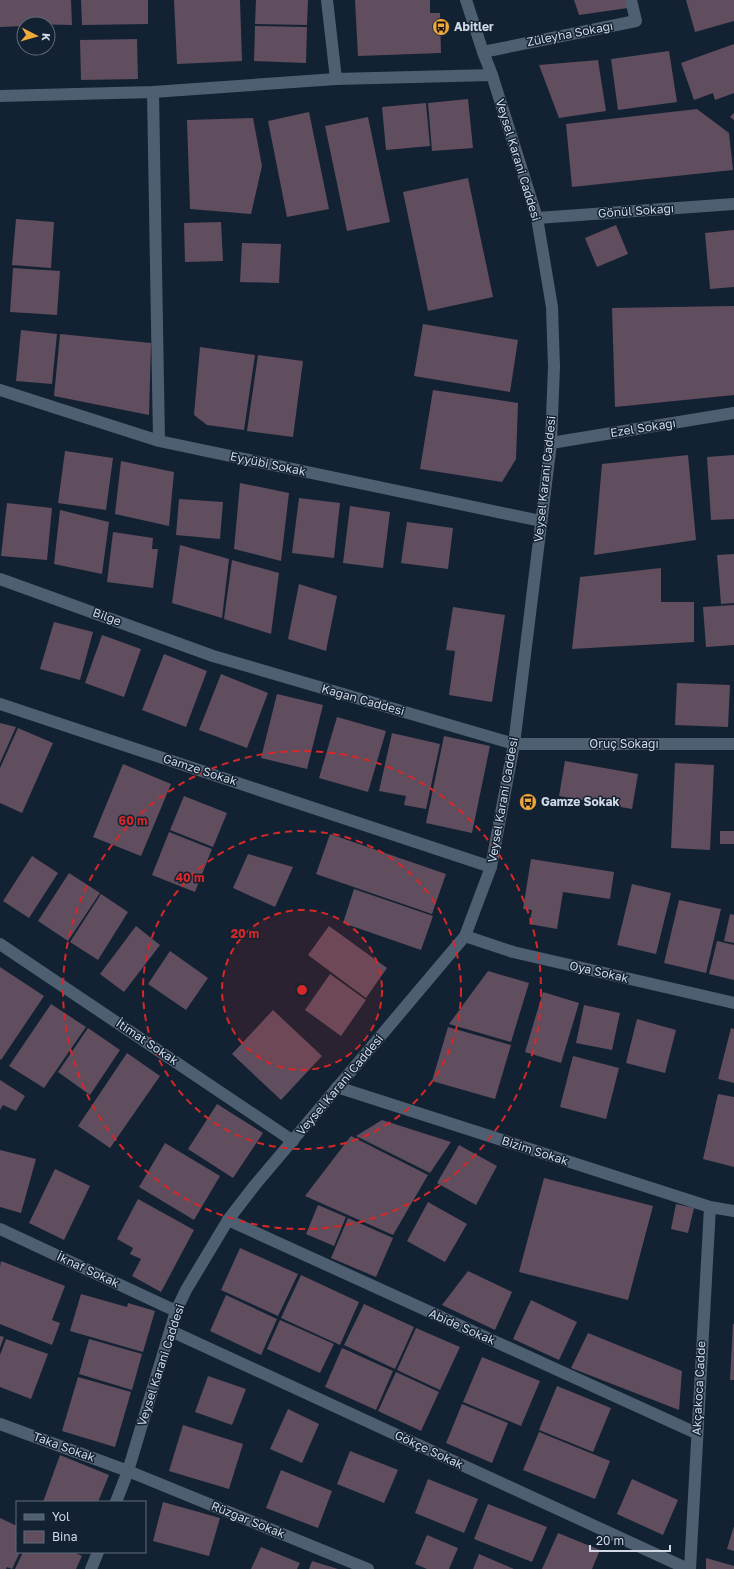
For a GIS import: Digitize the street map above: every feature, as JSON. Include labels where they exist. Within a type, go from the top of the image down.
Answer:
[{"type":"street","points":[[327,0],[336,79]]},
{"type":"street","name":"Veysel Karani Caddesi","points":[[116,1501],[128,1471],[176,1311],[186,1290],[228,1220],[255,1185],[465,936],[491,867],[514,744],[551,443],[554,367],[552,307],[537,218],[492,75],[466,0]]},
{"type":"street","name":"Züleyha Sokağı","points":[[483,52],[636,22],[631,0]]},
{"type":"street","points":[[0,96],[153,92],[336,79],[492,75]]},
{"type":"street","points":[[153,92],[159,441]]},
{"type":"street","name":"Gönül Sokağı","points":[[537,218],[734,204]]},
{"type":"street","name":"Eyyübi Sokak","points":[[0,390],[159,441],[541,521]]},
{"type":"street","name":"Ezel Sokağı","points":[[551,443],[734,413]]},
{"type":"street","name":"Bilge","points":[[0,579],[213,656]]},
{"type":"street","name":"Kağan Caddesi","points":[[213,656],[514,744]]},
{"type":"street","name":"Gamze Sokak","points":[[0,704],[491,867]]},
{"type":"street","name":"Oruç Sokağı","points":[[514,744],[734,744]]},
{"type":"street","name":"Oya Sokak","points":[[465,936],[513,952],[734,1003]]},
{"type":"street","name":"İtimat Sokak","points":[[0,944],[293,1141]]},
{"type":"street","name":"Bizim Sokak","points":[[338,1087],[710,1207],[734,1211]]},
{"type":"street","name":"Akçakoca Cadde","points":[[689,1569],[710,1207]]},
{"type":"street","name":"Abide Sokak","points":[[228,1220],[696,1433]]},
{"type":"street","name":"İknaf Sokak","points":[[0,1229],[176,1311]]},
{"type":"street","name":"Gökçe Sokak","points":[[171,1331],[689,1569]]},
{"type":"street","name":"Taka Sokak","points":[[0,1424],[128,1471]]},
{"type":"street","name":"Rüzgar Sokak","points":[[128,1471],[368,1569]]},
{"type":"street","points":[[91,1569],[98,1553]]},
{"type":"building","points":[[0,0],[71,0],[72,25],[56,25],[56,16],[16,16],[16,26],[0,27]]},
{"type":"building","points":[[81,0],[148,0],[148,24],[82,25]]},
{"type":"building","points":[[174,0],[240,0],[242,61],[177,64]]},
{"type":"building","points":[[256,0],[308,0],[307,25],[255,24]]},
{"type":"building","points":[[355,0],[430,0],[430,13],[440,13],[441,53],[358,56]]},
{"type":"building","points":[[574,0],[625,0],[628,8],[579,15]]},
{"type":"building","points":[[686,0],[734,0],[734,21],[695,32]]},
{"type":"building","points":[[255,26],[307,27],[306,63],[254,61]]},
{"type":"building","points":[[137,39],[138,79],[81,80],[80,40]]},
{"type":"building","points":[[734,44],[734,93],[715,100],[713,93],[694,100],[681,63]]},
{"type":"building","points":[[669,51],[677,102],[618,110],[611,59]]},
{"type":"building","points":[[598,60],[606,111],[559,118],[539,65]]},
{"type":"building","points":[[468,99],[473,148],[432,151],[428,103]]},
{"type":"building","points":[[426,103],[430,146],[386,150],[382,107]]},
{"type":"building","points":[[697,109],[729,133],[733,170],[572,187],[566,124]]},
{"type":"building","points":[[309,112],[329,209],[287,217],[268,121]]},
{"type":"building","points":[[734,113],[734,120],[730,117]]},
{"type":"building","points":[[368,117],[390,222],[347,231],[325,126]]},
{"type":"building","points":[[253,118],[262,166],[251,214],[190,209],[187,120]]},
{"type":"building","points":[[468,178],[493,297],[428,311],[403,192]]},
{"type":"building","points":[[16,219],[54,222],[51,268],[12,265]]},
{"type":"building","points":[[221,222],[223,261],[185,262],[184,223]]},
{"type":"building","points":[[616,225],[628,254],[597,267],[585,238]]},
{"type":"building","points":[[734,230],[734,287],[710,289],[705,233]]},
{"type":"building","points":[[242,243],[281,244],[279,283],[240,282]]},
{"type":"building","points":[[13,268],[60,271],[57,315],[10,312]]},
{"type":"building","points":[[734,306],[734,395],[615,407],[612,308]]},
{"type":"building","points":[[423,324],[518,340],[510,392],[414,376]]},
{"type":"building","points":[[21,330],[57,334],[52,384],[16,381]]},
{"type":"building","points":[[60,334],[151,343],[149,415],[54,396]]},
{"type":"building","points":[[200,347],[255,355],[244,430],[207,425],[194,415]]},
{"type":"building","points":[[258,355],[303,361],[293,437],[247,431]]},
{"type":"building","points":[[433,390],[518,403],[516,459],[502,482],[420,469]]},
{"type":"building","points":[[65,451],[113,458],[106,510],[58,503]]},
{"type":"building","points":[[688,455],[696,540],[594,555],[602,464]]},
{"type":"building","points":[[734,455],[734,519],[711,520],[707,457]]},
{"type":"building","points":[[121,461],[174,472],[169,526],[115,514]]},
{"type":"building","points":[[240,483],[289,493],[281,561],[234,549]]},
{"type":"building","points":[[299,498],[340,503],[334,558],[292,553]]},
{"type":"building","points":[[179,499],[223,502],[220,539],[176,535]]},
{"type":"building","points":[[7,503],[52,508],[47,560],[1,556]]},
{"type":"building","points":[[350,506],[390,512],[383,568],[343,563]]},
{"type":"building","points":[[60,510],[109,522],[102,574],[54,564]]},
{"type":"building","points":[[407,522],[453,528],[448,569],[401,563]]},
{"type":"building","points":[[113,532],[153,538],[152,549],[158,549],[153,588],[107,582]]},
{"type":"building","points":[[180,545],[229,559],[222,618],[172,603]]},
{"type":"building","points":[[734,554],[734,603],[721,604],[717,555]]},
{"type":"building","points":[[232,560],[279,573],[271,634],[224,619]]},
{"type":"building","points":[[661,568],[661,602],[694,602],[694,642],[572,649],[580,577]]},
{"type":"building","points":[[299,584],[337,596],[326,651],[288,639]]},
{"type":"building","points":[[734,605],[734,645],[706,647],[703,607]]},
{"type":"building","points":[[453,607],[505,615],[492,702],[449,695],[455,651],[446,650]]},
{"type":"building","points":[[54,622],[93,632],[80,680],[40,669]]},
{"type":"building","points":[[102,635],[141,649],[124,697],[85,683]]},
{"type":"building","points":[[164,654],[207,671],[186,727],[142,710]]},
{"type":"building","points":[[221,674],[268,693],[247,748],[199,730]]},
{"type":"building","points":[[677,683],[730,685],[728,727],[675,725]]},
{"type":"building","points":[[277,694],[323,705],[307,769],[261,758]]},
{"type":"building","points":[[337,717],[386,731],[368,792],[319,778]]},
{"type":"building","points":[[0,723],[16,727],[0,763]]},
{"type":"building","points":[[18,728],[53,743],[22,813],[0,803],[0,768]]},
{"type":"building","points":[[392,733],[440,744],[426,809],[404,805],[406,796],[379,791]]},
{"type":"building","points":[[444,736],[490,746],[472,833],[426,823]]},
{"type":"building","points":[[565,761],[638,774],[632,809],[559,796]]},
{"type":"building","points":[[675,763],[714,765],[710,850],[671,848]]},
{"type":"building","points":[[123,764],[171,784],[141,856],[93,837]]},
{"type":"building","points":[[184,796],[227,813],[213,847],[170,830]]},
{"type":"building","points":[[720,831],[734,831],[734,844],[720,844]]},
{"type":"building","points":[[169,832],[212,849],[195,892],[152,875]]},
{"type":"building","points":[[330,834],[446,874],[432,914],[316,874]]},
{"type":"building","points":[[248,854],[293,867],[275,907],[233,888]]},
{"type":"building","points":[[32,856],[58,873],[29,918],[3,901]]},
{"type":"building","points":[[531,859],[614,872],[610,899],[563,892],[557,929],[529,924],[532,910],[523,909]]},
{"type":"building","points":[[69,873],[100,893],[68,941],[38,921]]},
{"type":"building","points":[[632,884],[671,893],[656,954],[617,945]]},
{"type":"building","points":[[354,889],[433,916],[421,950],[343,923]]},
{"type":"building","points":[[101,894],[128,912],[98,960],[70,942]]},
{"type":"building","points":[[679,900],[721,909],[706,973],[664,963]]},
{"type":"building","points":[[730,914],[734,915],[734,943],[724,941]]},
{"type":"building","points":[[136,926],[160,945],[124,992],[100,974]]},
{"type":"building","points":[[329,926],[387,968],[366,998],[308,955]]},
{"type":"building","points":[[717,941],[734,945],[734,980],[709,974]]},
{"type":"building","points":[[170,951],[208,978],[186,1010],[148,984]]},
{"type":"building","points":[[0,967],[44,996],[1,1060],[0,1059]]},
{"type":"building","points":[[488,971],[529,983],[511,1042],[449,1024]]},
{"type":"building","points":[[330,974],[366,1000],[341,1036],[305,1010]]},
{"type":"building","points":[[543,992],[579,1003],[561,1063],[525,1052]]},
{"type":"building","points":[[51,1004],[86,1027],[44,1088],[9,1066]]},
{"type":"building","points":[[584,1005],[620,1013],[612,1050],[576,1043]]},
{"type":"building","points":[[273,1010],[322,1056],[281,1100],[232,1054]]},
{"type":"building","points":[[637,1019],[676,1030],[665,1073],[626,1063]]},
{"type":"building","points":[[448,1027],[511,1045],[495,1099],[432,1081]]},
{"type":"building","points":[[88,1028],[120,1050],[90,1095],[58,1072]]},
{"type":"building","points":[[731,1028],[734,1029],[734,1083],[718,1079]]},
{"type":"building","points":[[127,1053],[160,1076],[110,1148],[78,1126]]},
{"type":"building","points":[[573,1056],[619,1068],[606,1119],[560,1107]]},
{"type":"building","points":[[0,1080],[25,1096],[16,1111],[3,1105],[0,1110]]},
{"type":"building","points":[[718,1094],[734,1097],[734,1167],[703,1159]]},
{"type":"building","points":[[217,1104],[263,1133],[233,1178],[188,1149]]},
{"type":"building","points":[[382,1120],[451,1142],[430,1173],[356,1136]]},
{"type":"building","points":[[351,1136],[428,1175],[393,1235],[305,1196]]},
{"type":"building","points":[[165,1143],[220,1176],[194,1220],[139,1187]]},
{"type":"building","points":[[459,1145],[497,1166],[476,1205],[437,1183]]},
{"type":"building","points":[[0,1150],[36,1159],[21,1213],[0,1207]]},
{"type":"building","points":[[55,1169],[90,1186],[64,1240],[29,1223]]},
{"type":"building","points":[[544,1178],[653,1206],[628,1300],[519,1272]]},
{"type":"building","points":[[138,1199],[194,1230],[161,1292],[132,1276],[141,1259],[130,1254],[133,1248],[117,1239]]},
{"type":"building","points":[[428,1202],[467,1224],[445,1262],[407,1241]]},
{"type":"building","points":[[676,1204],[694,1208],[688,1233],[671,1229]]},
{"type":"building","points":[[318,1205],[346,1217],[334,1246],[306,1234]]},
{"type":"building","points":[[348,1218],[393,1238],[376,1277],[331,1258]]},
{"type":"building","points":[[240,1248],[298,1274],[278,1316],[221,1290]]},
{"type":"building","points":[[1,1261],[65,1286],[52,1320],[60,1323],[52,1345],[0,1324]]},
{"type":"building","points":[[468,1271],[512,1292],[495,1330],[442,1305]]},
{"type":"building","points":[[301,1275],[359,1302],[340,1345],[281,1318]]},
{"type":"building","points":[[81,1294],[127,1307],[128,1303],[155,1311],[143,1352],[70,1331]]},
{"type":"building","points":[[226,1295],[277,1319],[261,1355],[210,1331]]},
{"type":"building","points":[[531,1300],[577,1322],[559,1360],[513,1339]]},
{"type":"building","points":[[364,1304],[414,1327],[395,1369],[344,1345]]},
{"type":"building","points":[[280,1320],[334,1344],[320,1373],[267,1349]]},
{"type":"building","points":[[733,1324],[734,1380],[730,1380]]},
{"type":"building","points":[[416,1328],[460,1347],[440,1390],[397,1370]]},
{"type":"building","points":[[588,1333],[682,1371],[679,1410],[571,1368]]},
{"type":"building","points":[[0,1336],[4,1337],[0,1348]]},
{"type":"building","points":[[6,1339],[48,1354],[31,1399],[0,1387],[0,1355]]},
{"type":"building","points":[[89,1339],[142,1354],[132,1390],[79,1374]]},
{"type":"building","points":[[342,1348],[393,1371],[376,1410],[325,1387]]},
{"type":"building","points":[[482,1357],[540,1381],[521,1426],[463,1402]]},
{"type":"building","points":[[396,1372],[439,1392],[421,1431],[378,1411]]},
{"type":"building","points":[[208,1376],[246,1389],[232,1425],[195,1412]]},
{"type":"building","points":[[78,1377],[131,1392],[115,1447],[62,1431]]},
{"type":"building","points":[[557,1386],[611,1408],[593,1452],[539,1430]]},
{"type":"building","points":[[462,1404],[508,1423],[492,1463],[446,1443]]},
{"type":"building","points":[[288,1409],[319,1424],[302,1463],[270,1449]]},
{"type":"building","points":[[183,1425],[243,1444],[229,1489],[169,1471]]},
{"type":"building","points":[[539,1432],[610,1461],[595,1499],[523,1470]]},
{"type":"building","points":[[350,1451],[398,1470],[384,1503],[337,1484]]},
{"type":"building","points":[[60,1455],[109,1475],[98,1501],[43,1501]]},
{"type":"building","points":[[281,1470],[332,1491],[318,1528],[266,1508]]},
{"type":"building","points":[[428,1479],[478,1499],[464,1533],[415,1513]]},
{"type":"building","points":[[632,1479],[678,1500],[663,1535],[617,1514]]},
{"type":"building","points":[[163,1502],[220,1518],[209,1556],[153,1541]]},
{"type":"building","points":[[488,1504],[547,1527],[532,1562],[474,1539]]},
{"type":"building","points":[[0,1518],[16,1526],[16,1553],[20,1553],[12,1569],[7,1567],[6,1569],[0,1569]]},
{"type":"building","points":[[734,1526],[734,1551],[727,1549]]},
{"type":"building","points":[[558,1533],[600,1550],[592,1569],[542,1569]]},
{"type":"building","points":[[427,1535],[458,1548],[449,1569],[427,1569],[415,1564]]},
{"type":"building","points":[[261,1547],[300,1563],[297,1569],[251,1569]]},
{"type":"building","points":[[23,1553],[75,1553],[82,1556],[76,1569],[15,1569]]},
{"type":"building","points":[[479,1554],[514,1569],[473,1569]]},
{"type":"building","points":[[706,1558],[734,1566],[734,1569],[706,1569]]},
{"type":"building","points":[[312,1561],[338,1569],[309,1569]]},
{"type":"place","name":"Abitler","points":[[441,27]]},
{"type":"place","name":"Gamze Sokak","points":[[528,802]]}]
